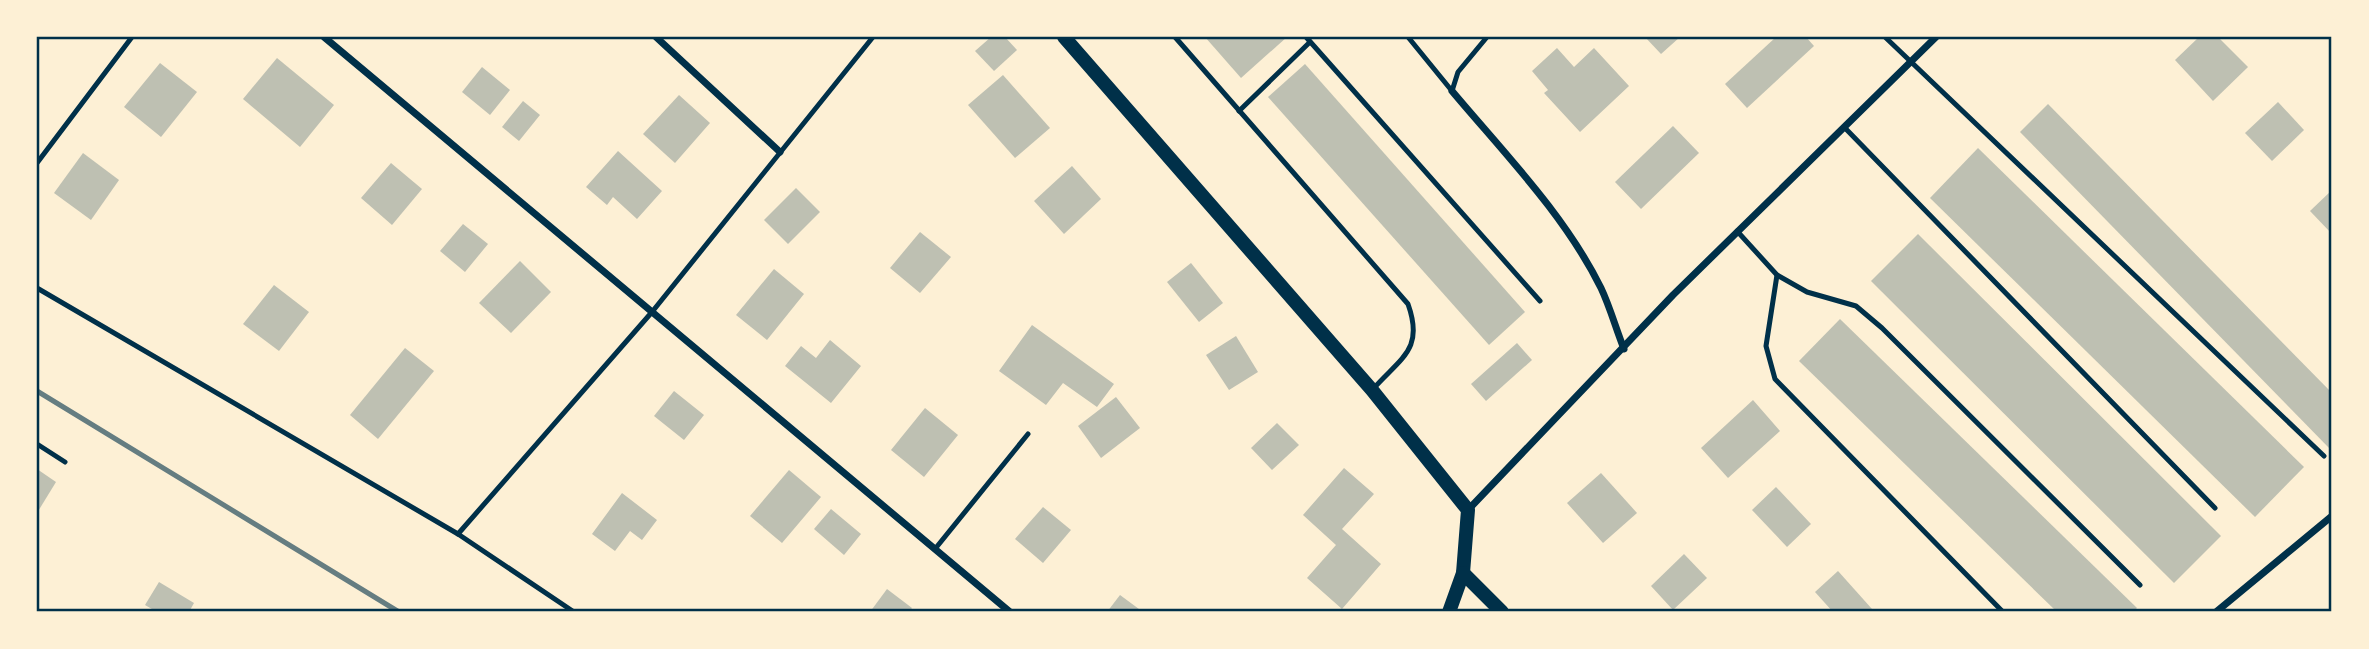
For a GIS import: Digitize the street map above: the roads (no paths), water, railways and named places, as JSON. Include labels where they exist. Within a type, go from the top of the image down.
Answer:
[{"type":"main road","points":[[1064,37],[1372,390],[1468,510],[1463,573],[1449,612]]},
{"type":"main road","points":[[1463,573],[1502,612]]},
{"type":"street","points":[[324,37],[1010,612]]},
{"type":"street","points":[[656,37],[780,152]]},
{"type":"street","points":[[1468,510],[1737,231],[1936,37]]},
{"type":"street","points":[[1451,91],[1540,195],[1568,236],[1600,288],[1624,348]]},
{"type":"street","points":[[2216,612],[2332,516]]},
{"type":"lane","points":[[37,163],[132,37]]},
{"type":"lane","points":[[458,534],[652,312],[873,37]]},
{"type":"lane","points":[[1175,37],[1408,304],[1416,328],[1411,347],[1372,390]]},
{"type":"lane","points":[[1408,37],[1451,91]]},
{"type":"lane","points":[[1451,91],[1458,72],[1487,37]]},
{"type":"lane","points":[[1885,37],[2324,456]]},
{"type":"lane","points":[[1239,111],[1308,39],[1540,301]]},
{"type":"lane","points":[[1845,128],[2215,508]]},
{"type":"lane","points":[[1737,231],[1777,275],[1807,292],[1856,306],[1882,328],[2140,585]]},
{"type":"lane","points":[[1777,275],[1766,346],[1775,379],[2003,612]]},
{"type":"lane","points":[[37,288],[458,534],[574,612]]},
{"type":"lane","points":[[935,549],[1028,433]]},
{"type":"lane","points":[[37,443],[65,462]]},
{"type":"railway","points":[[37,391],[399,612]]}]
